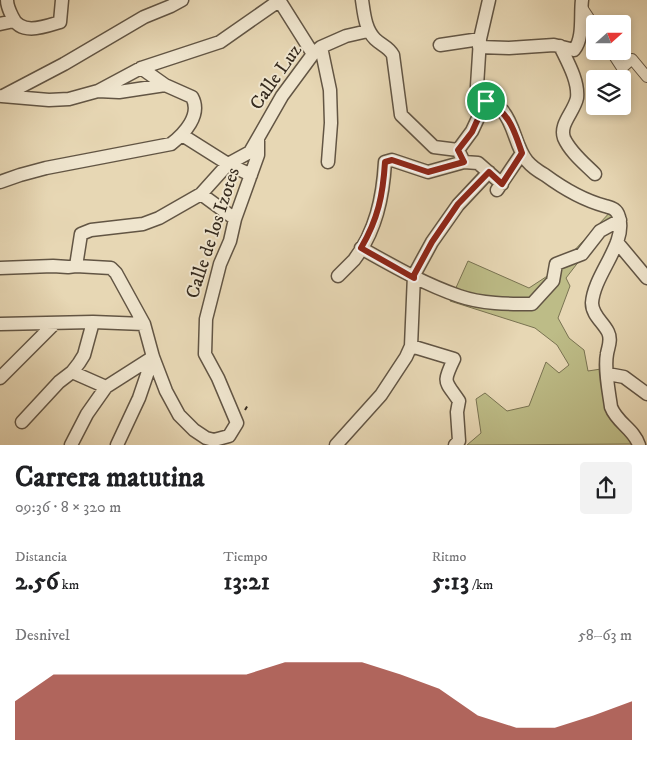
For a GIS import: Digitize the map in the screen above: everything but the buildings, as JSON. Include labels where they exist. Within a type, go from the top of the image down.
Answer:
[{"type":"street","points":[[7,0],[14,21],[27,28],[38,29],[60,22],[62,0]]},
{"type":"street","points":[[1,96],[64,64],[144,17],[182,0]]},
{"type":"street","points":[[1,96],[48,100],[69,99],[98,91],[141,68],[220,42],[279,0],[317,50],[330,90],[331,123],[328,162]]},
{"type":"street","points":[[362,0],[368,31],[390,50],[393,55],[401,115],[434,147],[458,150]]},
{"type":"street","points":[[489,0],[480,43],[477,86],[479,96],[500,108],[508,119],[522,153],[531,166],[564,189],[592,202],[613,208],[618,213],[620,220],[617,242],[595,286],[592,303],[593,312],[608,333],[610,340],[606,356],[614,414],[634,434],[639,445]]},
{"type":"street","points":[[440,44],[480,43],[509,48],[554,45],[574,50],[577,47],[580,32],[582,3]]},
{"type":"street","points":[[582,3],[588,15]]},
{"type":"street","points":[[0,24],[14,21]]},
{"type":"street","name":"Calle Luz","points":[[76,266],[81,234],[86,231],[143,224],[159,218],[201,194],[228,164],[250,152],[282,96],[317,50],[346,36],[368,31]]},
{"type":"street","points":[[560,46],[569,65],[577,92],[576,101],[563,128],[565,139],[570,148],[595,174]]},
{"type":"street","points":[[617,60],[622,68],[632,60],[647,77]]},
{"type":"street","points":[[0,182],[46,168],[170,144],[182,135],[196,109],[192,97],[165,85],[141,68]]},
{"type":"street","points":[[98,91],[119,92],[165,85]]},
{"type":"street","points":[[458,150],[472,132],[486,101]]},
{"type":"street","points":[[182,135],[228,164],[251,175]]},
{"type":"street","name":"Calle de los Izotes","points":[[215,443],[230,436],[237,423],[205,354],[206,319],[220,264],[230,241],[235,219],[258,155],[258,138]]},
{"type":"street","points":[[458,150],[464,162]]},
{"type":"street","points":[[338,276],[354,260],[370,233],[380,206],[385,162],[392,160],[428,172],[464,162],[478,163],[489,172],[499,188],[522,153]]},
{"type":"street","points":[[336,445],[381,395],[411,346],[414,275],[432,242],[458,204],[489,172]]},
{"type":"street","points":[[201,194],[235,219]]},
{"type":"street","points":[[361,248],[414,278],[460,296],[491,302],[532,304],[553,281],[556,264],[582,254],[600,231],[620,220]]},
{"type":"street","points":[[617,242],[647,278]]},
{"type":"street","points":[[0,268],[53,266],[111,268],[116,273],[144,324],[153,357],[166,391],[179,415],[194,430],[215,443]]},
{"type":"street","points":[[0,324],[93,322],[144,324]]},
{"type":"street","points":[[22,422],[59,382],[72,372],[84,355],[93,322]]},
{"type":"street","points":[[0,378],[55,324]]},
{"type":"street","points":[[411,346],[454,359],[446,375],[446,382],[459,401],[457,412],[459,441],[455,445]]},
{"type":"street","points":[[71,445],[87,414],[106,387],[153,357]]},
{"type":"street","points":[[116,445],[139,398],[153,357]]},
{"type":"street","points":[[72,372],[106,387]]},
{"type":"street","points":[[608,374],[624,377],[647,394]]},
{"type":"shaded area","points":[[613,209],[617,219],[593,243],[566,278],[570,286],[558,318],[569,338],[584,350],[588,371],[601,369],[629,434],[631,444],[467,445],[481,433],[476,399],[485,393],[507,411],[529,406],[546,362],[559,373],[569,365],[557,345],[535,328],[450,301],[468,261],[529,288],[555,271]]},
{"type":"route","points":[[486,101],[500,108],[508,119],[522,153],[502,184],[489,172],[458,204],[432,242],[414,278],[361,248],[370,233],[380,206],[385,162],[392,160],[428,172],[464,162],[458,150],[472,132],[486,101]]}]
